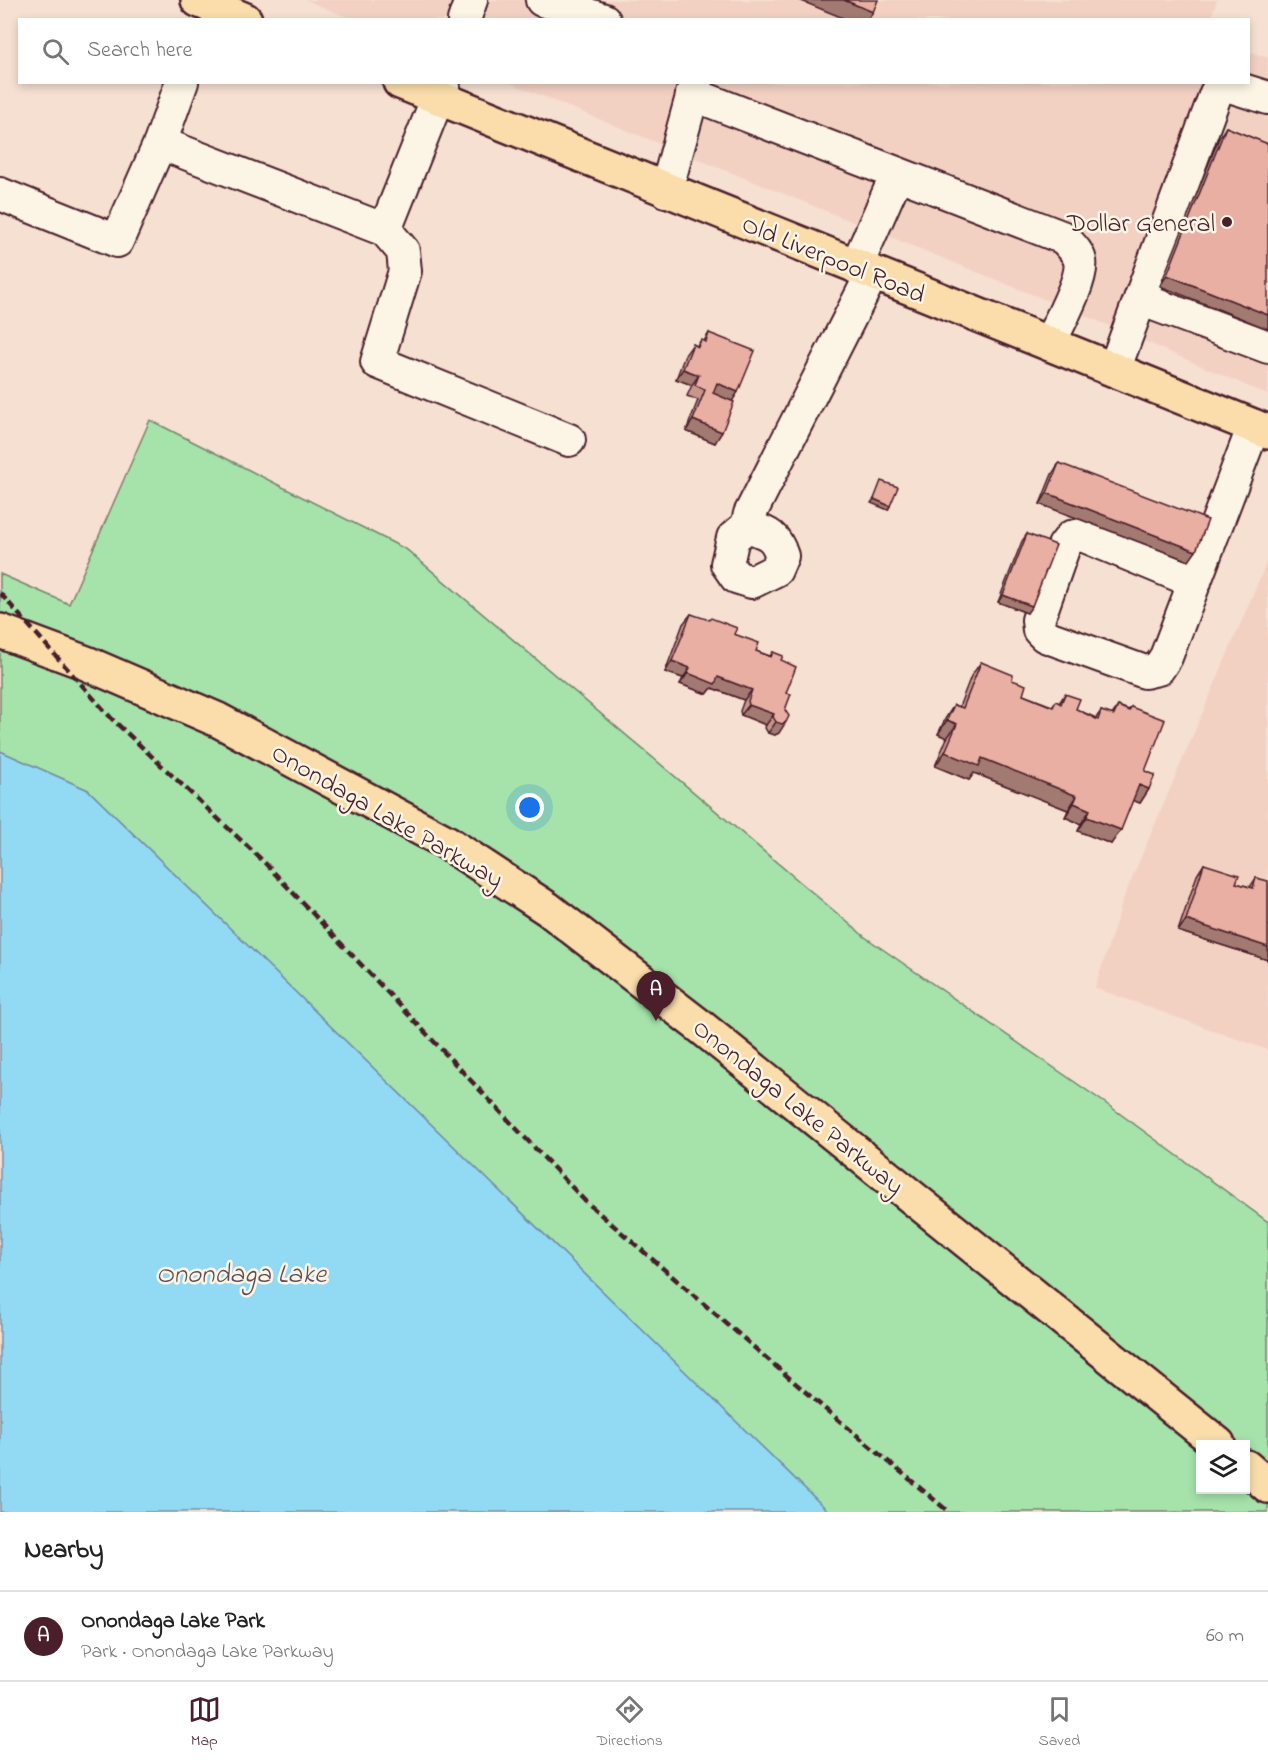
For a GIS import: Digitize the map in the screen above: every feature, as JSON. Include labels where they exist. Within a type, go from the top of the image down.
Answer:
[{"type":"main road","points":[[204,8],[238,18]]},
{"type":"main road","name":"Old Liverpool Road","points":[[410,84],[441,90],[666,191],[1261,429]]},
{"type":"main road","name":"Onondaga Lake Parkway","points":[[0,631],[86,663],[218,720],[446,842],[548,909],[720,1042],[1213,1440]]},
{"type":"main road","points":[[1250,1471],[1268,1486]]},
{"type":"lane","points":[[465,18],[471,0]]},
{"type":"lane","points":[[542,0],[598,18]]},
{"type":"lane","points":[[0,194],[117,241],[160,143],[181,84]]},
{"type":"lane","points":[[1114,370],[1216,93],[1223,86],[1230,86],[1268,98]]},
{"type":"lane","points":[[666,191],[694,88],[897,174],[1064,238],[1080,261],[1080,275],[1049,344]]},
{"type":"lane","points":[[385,230],[441,90]]},
{"type":"lane","points":[[160,143],[385,230],[404,251],[405,271],[377,362],[569,440]]},
{"type":"lane","points":[[747,526],[750,514],[864,270],[897,174]]},
{"type":"lane","points":[[1140,299],[1268,347]]},
{"type":"lane","points":[[1195,582],[1082,535],[1071,537],[1064,546],[1038,620],[1039,630],[1045,636],[1145,672],[1158,669],[1166,657],[1195,582],[1261,429]]},
{"type":"shaded area","points":[[306,0],[1217,0],[1211,18],[349,18]]},
{"type":"shaded area","points":[[1250,51],[1268,58],[1268,395],[1098,321],[512,84],[1250,84]]},
{"type":"shaded area","points":[[1268,559],[1268,1050],[1095,988],[1124,897]]},
{"type":"green space","points":[[150,420],[407,550],[865,937],[1108,1105],[1268,1222],[1268,1512],[829,1512],[88,790],[0,751],[0,574],[69,604]]},
{"type":"water","name":"Onondaga Lake","points":[[0,751],[88,790],[829,1512],[0,1512]]},
{"type":"building","points":[[844,0],[878,0],[873,12]]},
{"type":"building","name":"Dollar General","points":[[1226,127],[1268,144],[1268,315],[1167,275]]},
{"type":"building","points":[[709,333],[755,351],[738,392],[717,383],[713,393],[734,402],[722,432],[693,420],[705,390],[695,385],[699,375],[683,369],[693,344],[698,347],[701,340],[706,342]]},
{"type":"building","points":[[1059,463],[1208,520],[1196,551],[1047,493]]},
{"type":"building","points":[[881,481],[898,487],[890,506],[874,499]]},
{"type":"building","points":[[1027,534],[1056,545],[1032,606],[1003,595]]},
{"type":"building","points":[[691,614],[709,620],[711,618],[737,628],[734,634],[759,643],[756,651],[771,657],[773,652],[783,656],[781,660],[796,667],[786,693],[791,694],[785,710],[789,716],[786,722],[782,724],[776,722],[774,714],[749,705],[752,690],[718,677],[715,684],[688,673],[690,668],[672,661]]},
{"type":"building","points":[[981,662],[1013,675],[1012,680],[1026,685],[1023,695],[1053,707],[1056,701],[1061,704],[1065,694],[1080,699],[1076,709],[1098,720],[1101,711],[1114,715],[1118,706],[1129,711],[1131,707],[1165,720],[1145,771],[1155,775],[1149,789],[1139,785],[1121,830],[1087,817],[1090,810],[1074,803],[1077,796],[982,758],[979,766],[945,752],[957,724],[947,720],[954,705],[963,708]]},
{"type":"building","points":[[1204,864],[1239,875],[1236,883],[1253,888],[1256,878],[1268,881],[1268,947],[1186,920]]},
{"type":"railway","points":[[0,593],[112,719],[263,861],[584,1200],[824,1408],[949,1512]]},
{"type":"place","name":"Dollar General","points":[[1227,222]]},
{"type":"place","name":"Onondaga Lake Park","points":[[656,1021]]}]
